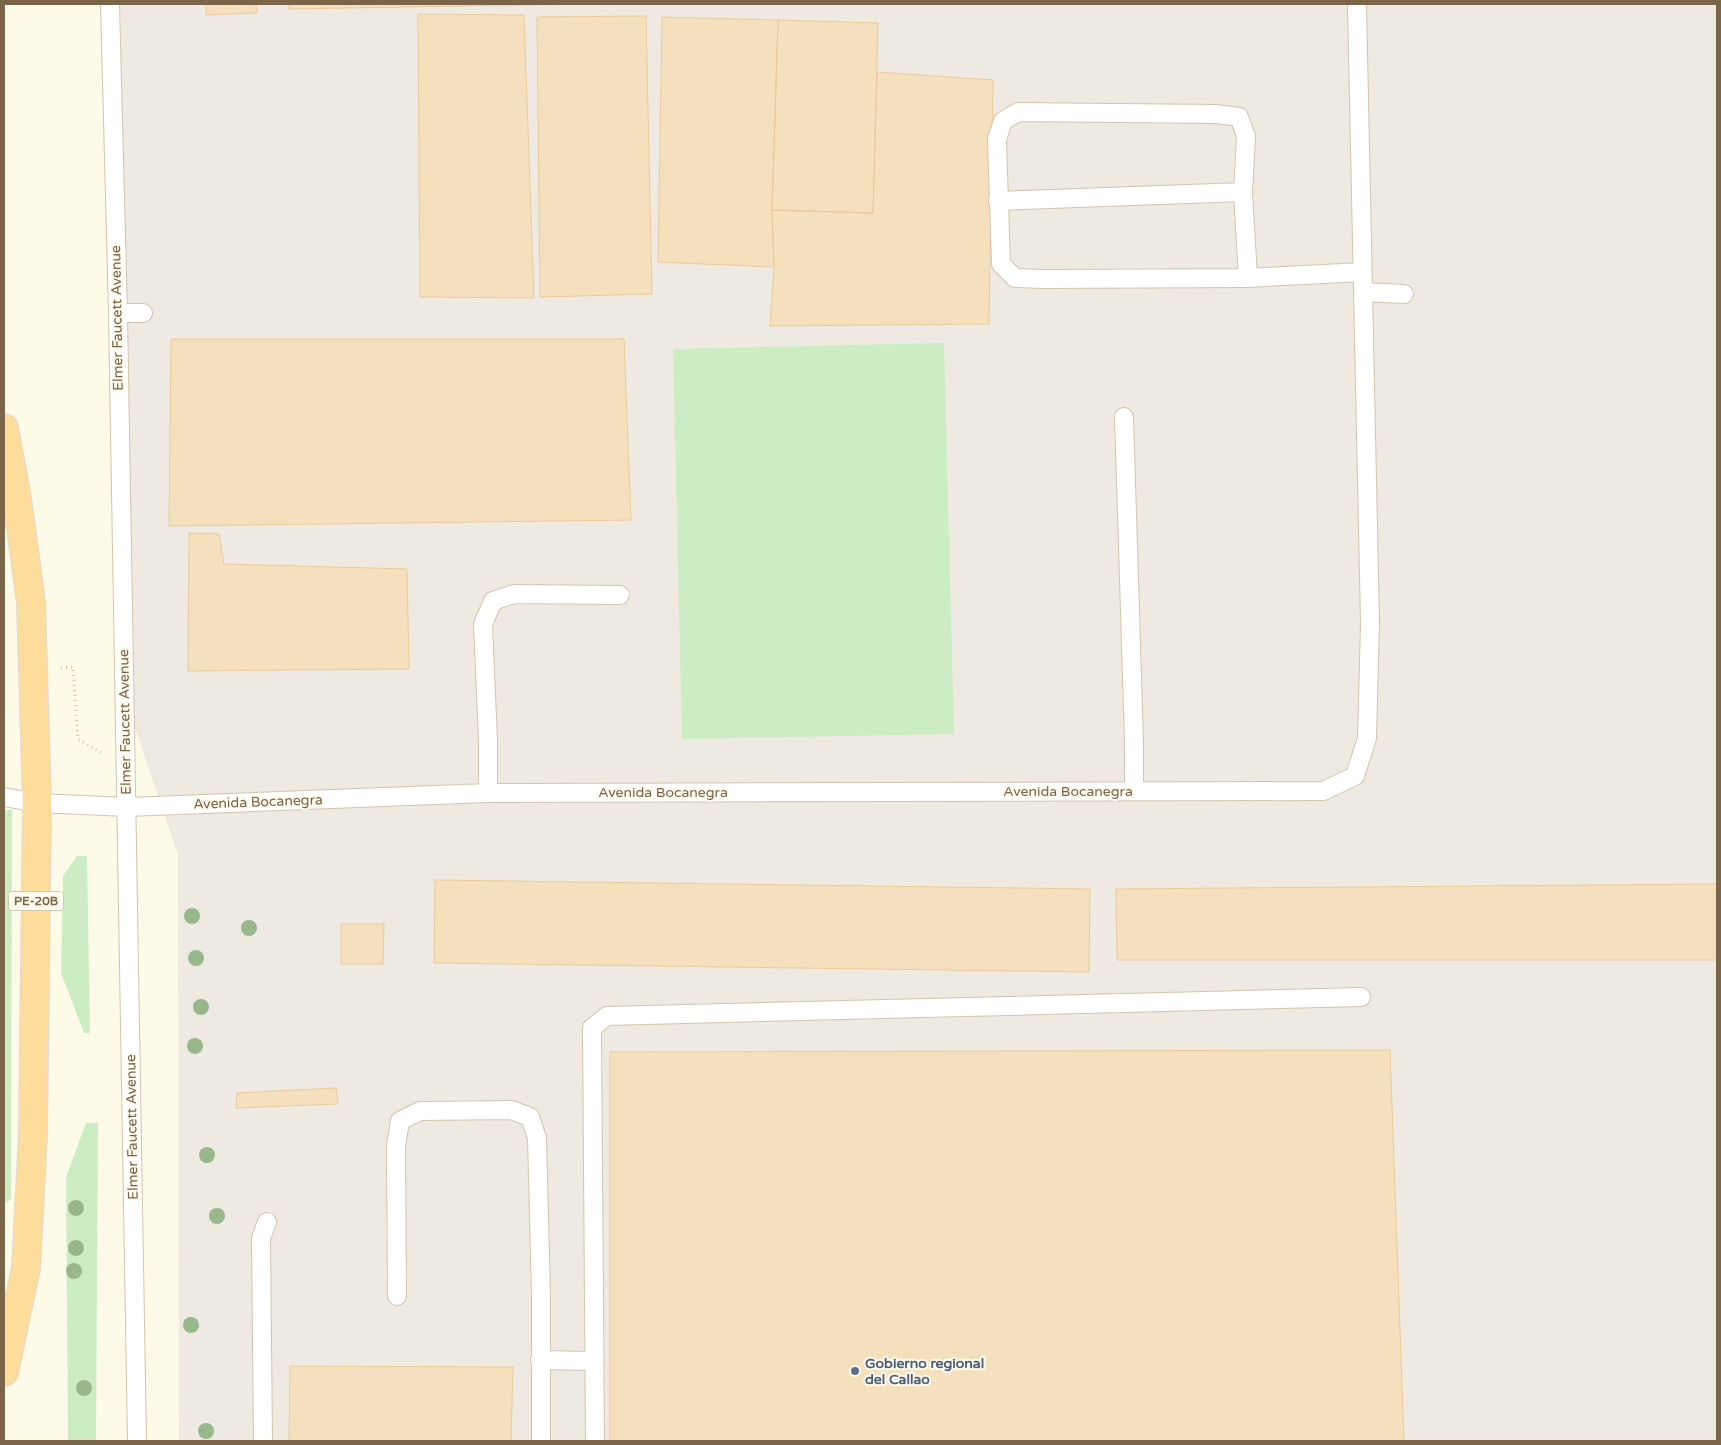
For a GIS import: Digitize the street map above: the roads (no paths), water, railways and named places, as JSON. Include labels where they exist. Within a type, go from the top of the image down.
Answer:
[{"type":"highway","name":"PE-20B","points":[[4,428],[17,499],[31,602],[37,803],[34,1135],[26,1268],[4,1372]]},
{"type":"lane","name":"Elmer Faucett Avenue","points":[[110,4],[127,807],[136,1441]]},
{"type":"lane","points":[[1357,4],[1362,292],[1404,294]]},
{"type":"lane","points":[[1248,278],[1243,192],[1246,136],[1239,117],[1216,114],[1018,112],[1003,121],[997,138],[1001,264],[1015,278],[1248,278],[1362,272]]},
{"type":"lane","points":[[998,201],[1243,192]]},
{"type":"lane","name":"Avenida Bocanegra","points":[[4,797],[37,803],[127,807],[488,793],[1323,791],[1355,776],[1367,738],[1370,623],[1362,292]]},
{"type":"lane","points":[[118,312],[143,313]]},
{"type":"lane","points":[[1124,417],[1134,791]]},
{"type":"lane","points":[[488,793],[488,741],[483,624],[493,601],[514,594],[620,595]]},
{"type":"lane","points":[[594,1441],[592,1028],[607,1016],[1361,997]]},
{"type":"lane","points":[[396,1296],[396,1146],[400,1121],[420,1111],[511,1110],[530,1117],[537,1138],[541,1296],[541,1441]]},
{"type":"lane","points":[[263,1441],[261,1238],[267,1222]]},
{"type":"lane","points":[[540,1360],[594,1361]]},
{"type":"place","name":"Gobierno regional del Callao","points":[[855,1371]]}]
